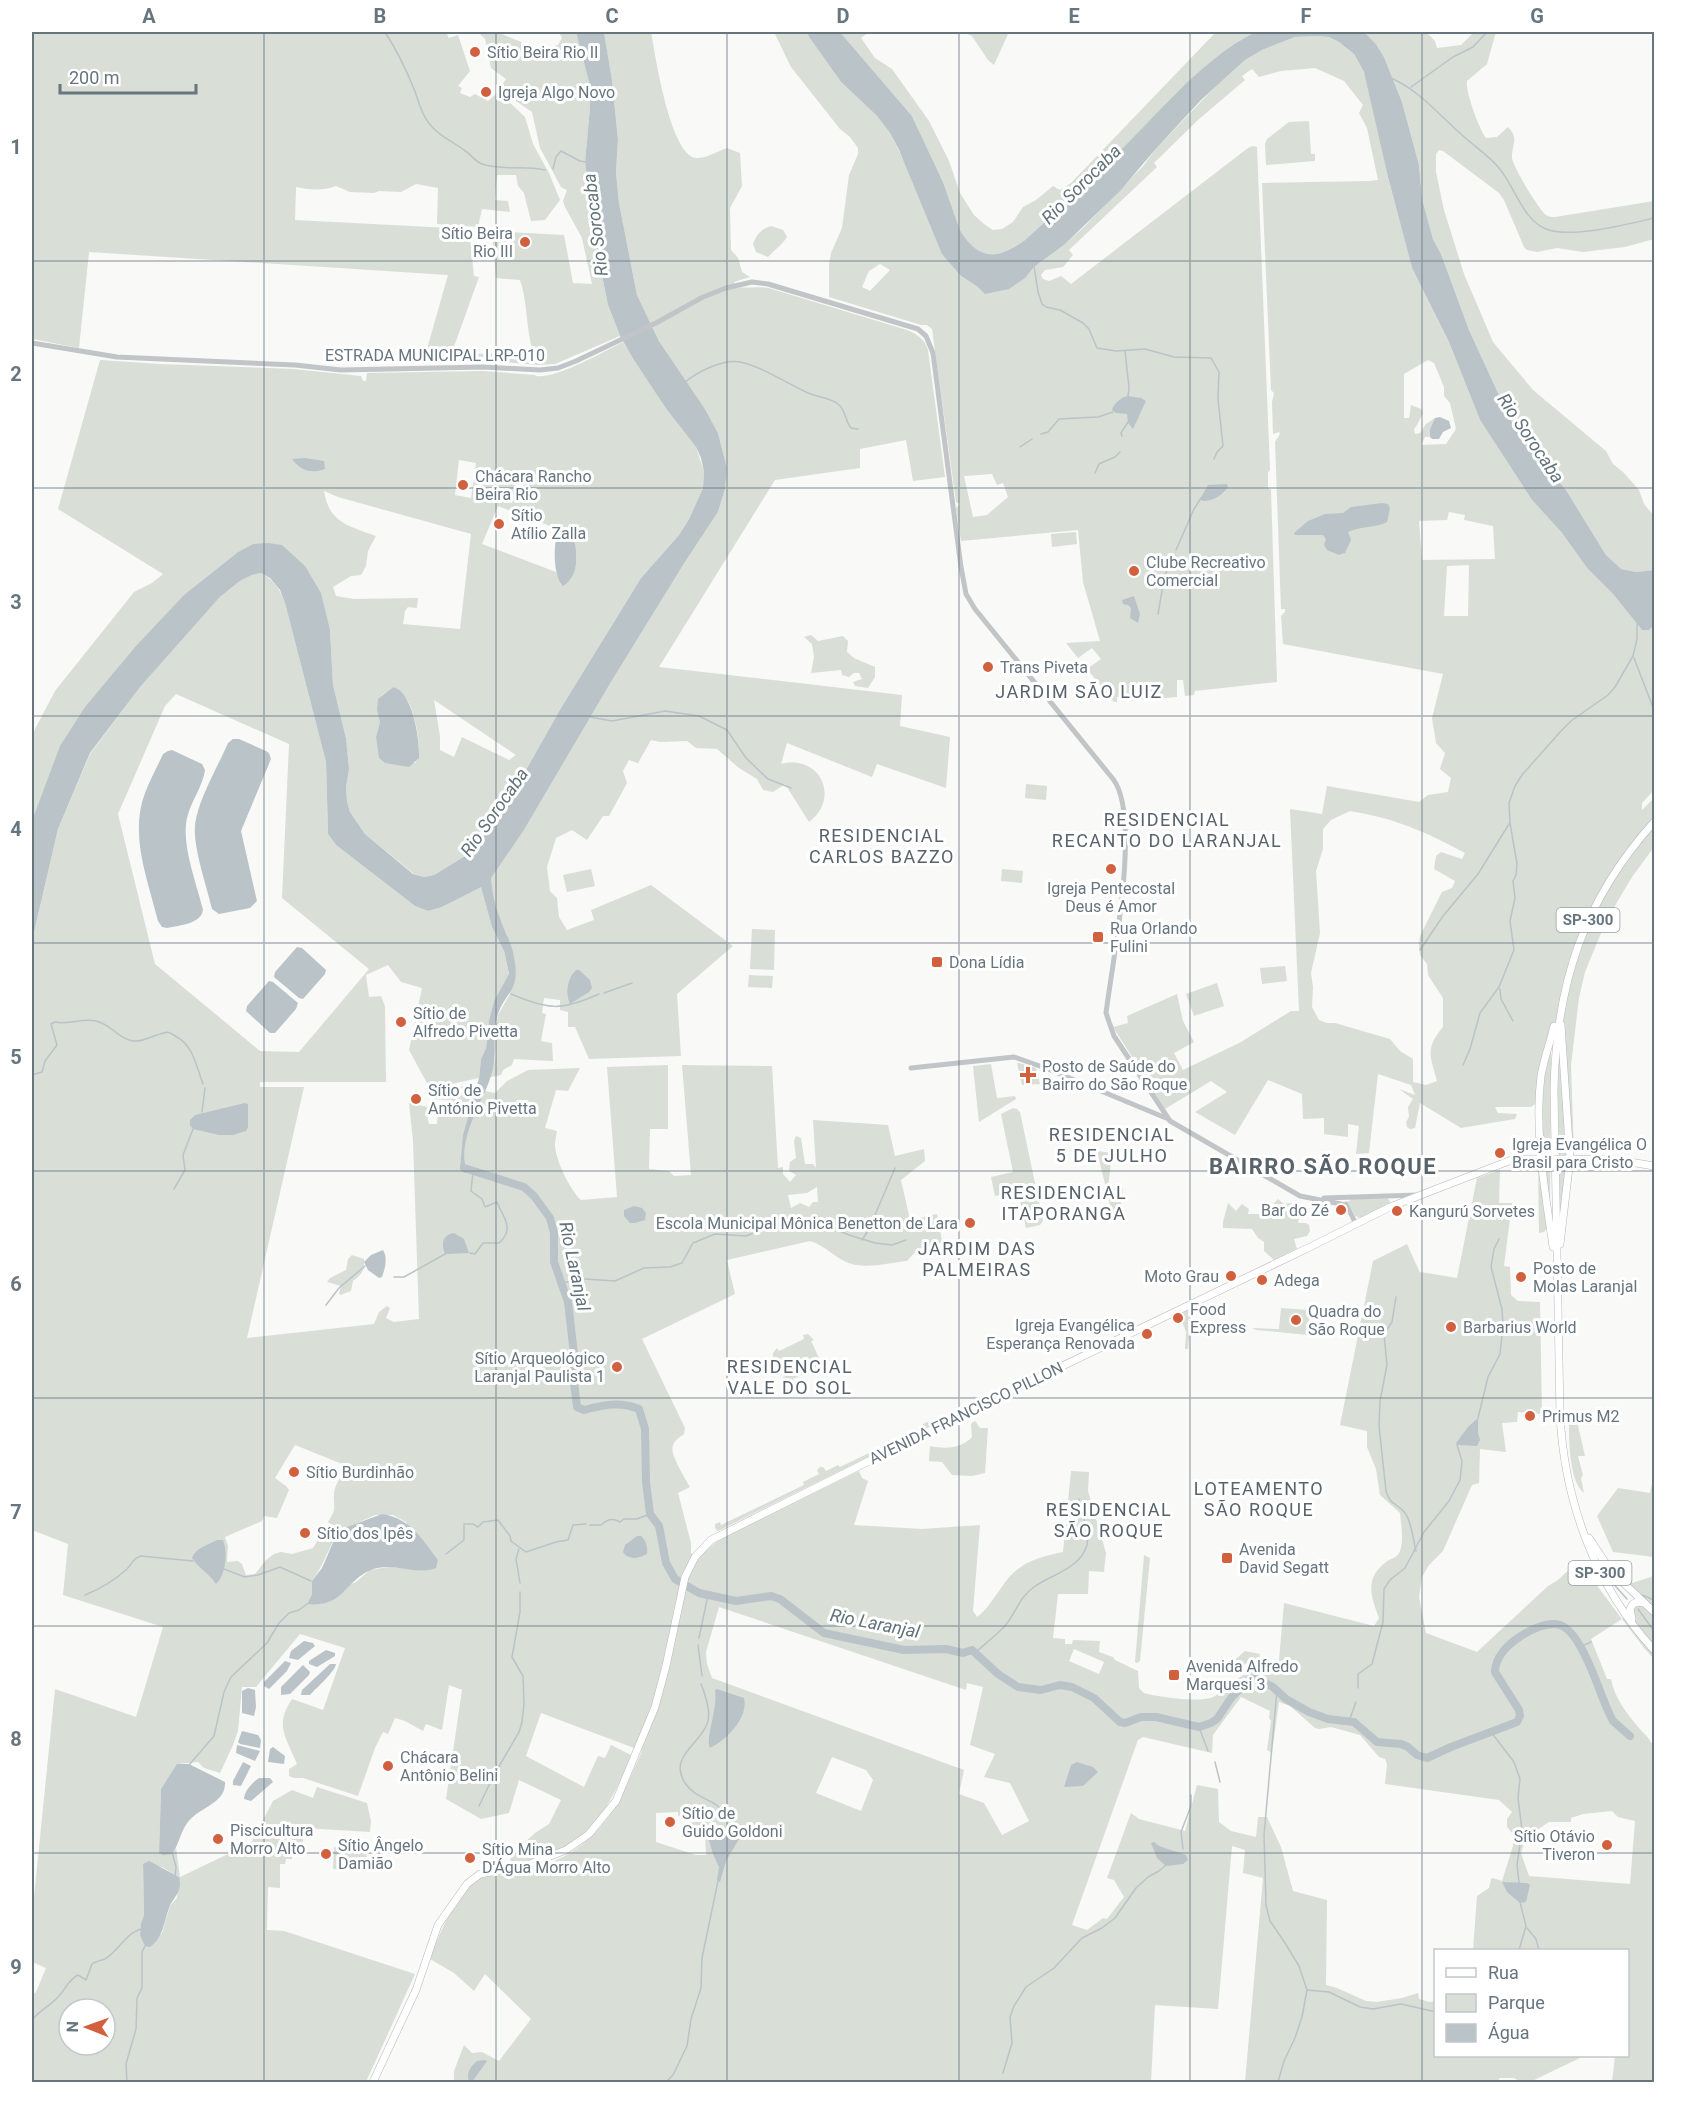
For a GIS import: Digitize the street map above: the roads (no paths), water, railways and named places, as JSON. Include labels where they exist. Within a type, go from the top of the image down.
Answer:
[{"type":"main road","name":"SP-300","points":[[1654,822],[1625,858],[1598,900],[1575,953],[1563,995],[1557,1030],[1554,1090],[1561,1435],[1568,1479],[1579,1518],[1598,1568],[1617,1602],[1654,1650]]},
{"type":"main road","points":[[1557,1275],[1543,1159],[1541,1077],[1563,995]]},
{"type":"main road","points":[[1557,1275],[1568,1159],[1561,1030],[1563,995]]},
{"type":"main road","name":"AVENIDA FRANCISCO PILLON","points":[[373,2082],[412,1998],[438,1925],[466,1884],[480,1874],[525,1866],[566,1850],[589,1834],[616,1800],[655,1707],[685,1576],[698,1552],[719,1534],[1392,1206],[1514,1159],[1618,1160],[1654,1166]]},
{"type":"main road","name":"SP-300","points":[[1579,1518],[1606,1565],[1654,1612]]},
{"type":"main road","points":[[1633,1622],[1631,1606],[1637,1602],[1647,1604]]},
{"type":"street","name":"ESTRADA MUNICIPAL LRP-010","points":[[32,343],[117,357],[159,361],[295,365],[352,370],[473,367],[540,370],[564,365],[726,288],[760,282],[918,329],[926,336],[933,353],[952,507],[963,579],[970,601],[1113,779],[1122,794],[1126,855],[1106,1015],[1114,1036],[1168,1119]]},
{"type":"street","points":[[911,1068],[1014,1057],[1168,1119],[1300,1196],[1346,1205]]},
{"type":"street","points":[[1153,1112],[1158,1105]]},
{"type":"street","points":[[1314,1198],[1420,1195]]},
{"type":"street","points":[[1390,1196],[1394,1200],[1392,1206]]},
{"type":"street","points":[[1348,1197],[1346,1205],[1356,1224]]},
{"type":"water","name":"Rio Sorocaba","points":[[576,32],[604,32],[618,139],[616,173],[619,203],[637,295],[659,341],[705,409],[718,433],[727,468],[725,489],[718,512],[611,682],[524,830],[491,878],[497,909],[510,942],[516,969],[514,985],[497,1017],[493,1069],[465,1144],[466,1168],[473,1172],[464,1173],[460,1167],[463,1135],[479,1078],[481,1059],[486,1048],[489,1020],[494,1001],[509,974],[504,951],[492,927],[481,887],[442,907],[428,911],[415,906],[336,845],[328,834],[326,762],[285,603],[280,590],[270,578],[261,573],[252,575],[240,581],[220,597],[141,686],[90,753],[58,829],[32,941],[32,821],[60,746],[85,707],[136,646],[185,594],[238,552],[253,544],[268,543],[282,545],[305,566],[321,593],[330,630],[333,685],[346,738],[349,769],[346,787],[347,801],[350,812],[365,834],[413,874],[424,877],[434,875],[470,853],[504,809],[561,708],[641,578],[679,535],[703,488],[704,472],[696,447],[667,410],[634,360],[620,336],[608,305],[597,251],[585,162],[590,107],[589,82]]},
{"type":"water","points":[[807,32],[840,32],[912,116],[943,182],[960,230],[974,247],[989,254],[1006,251],[1025,240],[1099,172],[1196,74],[1234,44],[1255,32],[1365,33],[1384,57],[1402,102],[1419,165],[1422,199],[1433,239],[1441,254],[1469,330],[1510,419],[1525,441],[1566,490],[1606,555],[1621,569],[1636,572],[1654,570],[1654,625],[1649,630],[1642,630],[1613,594],[1587,568],[1562,533],[1532,500],[1480,420],[1449,342],[1412,268],[1364,72],[1354,54],[1339,42],[1329,37],[1295,37],[1262,50],[1245,60],[1201,100],[1120,191],[1064,245],[1009,289],[985,294],[961,276],[942,254],[890,133],[877,116],[841,82]]},
{"type":"water","points":[[1127,396],[1146,401],[1133,429],[1128,423],[1127,414],[1116,413],[1112,410],[1118,401]]},
{"type":"water","points":[[1440,417],[1449,421],[1451,428],[1443,432],[1439,439],[1432,439],[1430,429],[1435,418]]},
{"type":"water","points":[[305,458],[324,461],[325,469],[307,470],[292,459]]},
{"type":"water","points":[[1227,484],[1228,487],[1217,497],[1207,501],[1200,499],[1208,485]]},
{"type":"water","points":[[1388,504],[1390,508],[1387,522],[1348,532],[1351,540],[1345,553],[1339,555],[1327,550],[1324,545],[1326,539],[1323,535],[1295,535],[1294,533],[1308,521],[1325,514],[1343,513],[1351,507]]},
{"type":"water","points":[[560,529],[571,531],[576,553],[573,575],[563,586],[557,575],[555,558],[557,534]]},
{"type":"water","points":[[1134,596],[1140,614],[1138,623],[1130,618],[1131,608],[1123,604],[1122,600]]},
{"type":"water","points":[[393,687],[406,697],[414,718],[419,758],[409,767],[385,763],[379,758],[376,737],[380,722],[377,710],[378,699]]},
{"type":"water","points":[[233,739],[239,739],[266,751],[271,759],[241,831],[257,901],[250,908],[219,914],[212,909],[198,856],[195,826],[208,784],[228,743]]},
{"type":"water","points":[[172,750],[202,764],[205,770],[187,818],[186,829],[188,852],[203,910],[194,921],[167,928],[162,927],[158,921],[145,874],[139,841],[139,825],[149,783],[163,754]]},
{"type":"water","points":[[297,947],[302,948],[326,970],[303,999],[274,977],[275,972]]},
{"type":"water","points":[[576,970],[590,980],[592,988],[570,1004],[568,986]]},
{"type":"water","points":[[269,981],[298,1003],[296,1009],[275,1033],[270,1033],[246,1011],[247,1006]]},
{"type":"water","points":[[248,1104],[246,1131],[233,1135],[219,1135],[193,1129],[190,1125],[190,1120],[195,1115]]},
{"type":"water","points":[[634,1206],[642,1208],[646,1213],[645,1220],[630,1223],[624,1216],[624,1210]]},
{"type":"water","points":[[454,1233],[464,1239],[469,1253],[445,1254],[444,1240]]},
{"type":"water","points":[[383,1250],[386,1264],[382,1277],[379,1278],[368,1270],[364,1262],[371,1255]]},
{"type":"water","points":[[1478,1418],[1480,1440],[1477,1446],[1457,1445],[1456,1443],[1468,1427]]},
{"type":"water","points":[[382,1514],[400,1520],[415,1531],[438,1560],[436,1568],[420,1570],[387,1567],[371,1570],[329,1602],[307,1604],[312,1594],[312,1581],[322,1568],[335,1538],[347,1527]]},
{"type":"water","points":[[637,1536],[641,1536],[644,1540],[647,1554],[637,1558],[623,1552],[625,1545]]},
{"type":"water","points":[[217,1540],[223,1540],[226,1557],[222,1575],[216,1584],[192,1558],[199,1549]]},
{"type":"water","points":[[304,1641],[313,1643],[315,1646],[298,1660],[289,1658],[291,1651]]},
{"type":"water","points":[[326,1650],[335,1653],[335,1656],[317,1667],[309,1664],[309,1661]]},
{"type":"water","points":[[285,1661],[291,1663],[287,1671],[269,1689],[264,1686],[264,1682]]},
{"type":"water","points":[[330,1664],[336,1664],[325,1679],[310,1695],[301,1695],[302,1690]]},
{"type":"water","points":[[303,1665],[310,1672],[309,1675],[290,1694],[281,1695],[281,1687]]},
{"type":"water","points":[[248,1688],[255,1690],[254,1716],[242,1713],[242,1691]]},
{"type":"water","points":[[715,1690],[744,1698],[745,1706],[735,1728],[723,1740],[710,1748],[709,1737],[715,1706]]},
{"type":"water","points":[[242,1731],[258,1735],[261,1740],[260,1748],[240,1744],[238,1742]]},
{"type":"water","points":[[237,1745],[260,1751],[255,1761],[236,1753]]},
{"type":"water","points":[[273,1747],[285,1756],[284,1764],[268,1762],[270,1749]]},
{"type":"water","points":[[243,1762],[251,1766],[241,1786],[233,1785],[233,1781]]},
{"type":"water","points":[[1077,1762],[1093,1767],[1098,1772],[1083,1786],[1064,1787],[1071,1765]]},
{"type":"water","points":[[177,1764],[189,1764],[225,1782],[224,1789],[219,1798],[189,1820],[172,1854],[163,1855],[159,1853],[161,1789]]},
{"type":"water","points":[[259,1778],[270,1778],[273,1782],[251,1801],[244,1799],[247,1790]]},
{"type":"water","points":[[714,1834],[724,1834],[739,1839],[726,1861],[720,1882],[717,1880],[719,1867],[708,1837]]},
{"type":"water","points":[[1154,1842],[1159,1846],[1186,1855],[1188,1860],[1183,1864],[1166,1866],[1157,1858],[1151,1843]]},
{"type":"water","points":[[149,1861],[179,1877],[180,1882],[179,1890],[169,1908],[160,1934],[150,1947],[145,1946],[140,1935],[144,1915],[143,1864]]},
{"type":"water","points":[[1502,1882],[1530,1885],[1526,1902],[1520,1903],[1507,1892]]},
{"type":"water","points":[[477,2061],[487,2061],[472,2082],[469,2082],[468,2073],[471,2068]]},
{"type":"waterway","points":[[385,32],[404,67],[423,114],[436,131],[482,164],[545,170]]},
{"type":"waterway","points":[[1411,87],[1453,57],[1473,47],[1487,32]]},
{"type":"waterway","points":[[1391,78],[1420,96],[1491,159],[1505,176],[1525,211],[1538,225],[1557,232],[1569,232],[1615,227],[1654,218]]},
{"type":"waterway","points":[[553,169],[556,157],[561,151],[586,162]]},
{"type":"waterway","points":[[1034,266],[1042,304],[1060,310],[1083,323],[1089,329],[1097,348],[1116,351],[1145,349],[1174,357],[1211,358],[1219,372],[1218,399],[1223,446],[1214,459]]},
{"type":"waterway","points":[[1125,351],[1128,397]]},
{"type":"waterway","points":[[684,383],[710,367],[725,362],[749,364],[808,393],[835,402],[843,409],[851,428],[858,429]]},
{"type":"waterway","points":[[1041,434],[1048,432],[1059,419],[1098,417],[1113,412]]},
{"type":"waterway","points":[[1122,436],[1121,433],[1128,422]]},
{"type":"waterway","points":[[1020,447],[1032,439]]},
{"type":"waterway","points":[[1095,473],[1099,464],[1115,457],[1120,452]]},
{"type":"waterway","points":[[1176,550],[1201,498]]},
{"type":"waterway","points":[[1158,614],[1169,562]]},
{"type":"waterway","points":[[1463,1065],[1480,1013],[1499,987],[1514,950],[1510,921],[1515,898],[1513,881],[1517,864],[1509,803],[1515,786],[1522,775],[1571,721],[1608,695],[1615,687],[1633,656],[1637,639],[1637,623]]},
{"type":"waterway","points":[[1634,658],[1654,710]]},
{"type":"waterway","points":[[590,717],[612,721],[665,711],[699,716],[727,730],[746,758],[768,779],[791,788]]},
{"type":"waterway","points":[[1420,950],[1443,916],[1478,874],[1509,824]]},
{"type":"waterway","points":[[604,993],[632,983]]},
{"type":"waterway","points":[[1500,989],[1501,999],[1513,1021]]},
{"type":"waterway","points":[[511,994],[546,1006],[564,1006],[599,994]]},
{"type":"waterway","points":[[32,1075],[42,1072],[45,1061],[57,1045],[51,1024],[91,1020],[106,1025],[133,1041],[166,1032],[172,1034],[183,1041],[191,1052],[203,1084]]},
{"type":"waterway","points":[[202,1112],[205,1088]]},
{"type":"waterway","points":[[174,1189],[185,1170],[183,1155],[193,1129]]},
{"type":"waterway","name":"Rio Laranjal","points":[[464,1168],[524,1187],[534,1196],[550,1218],[554,1233],[554,1262],[568,1302],[577,1407],[584,1410],[618,1404],[639,1409],[645,1429],[646,1482],[650,1514],[659,1526],[666,1563],[675,1579],[699,1593],[736,1601],[771,1596],[780,1599],[824,1633],[904,1650],[946,1649],[963,1653],[972,1650],[998,1674],[1018,1687],[1041,1690],[1060,1685],[1072,1687],[1094,1698],[1120,1722],[1125,1723],[1141,1717],[1156,1717],[1199,1727],[1211,1723],[1217,1719],[1231,1698],[1250,1679],[1256,1678],[1309,1712],[1328,1719],[1354,1722],[1377,1742],[1401,1744],[1417,1755],[1427,1758],[1517,1722],[1520,1716],[1519,1710],[1495,1672],[1497,1661],[1507,1647],[1521,1636],[1539,1627],[1555,1624],[1568,1630],[1576,1639],[1583,1650],[1613,1721],[1630,1736]]},
{"type":"waterway","points":[[862,1240],[895,1168]]},
{"type":"waterway","points":[[470,1253],[475,1254],[483,1243],[499,1243],[507,1232],[506,1222],[497,1202],[485,1207],[482,1199],[471,1191],[473,1172]]},
{"type":"waterway","points":[[561,1283],[585,1279],[615,1281],[644,1268],[670,1267],[682,1263],[693,1243],[715,1234],[746,1236],[779,1223],[816,1221],[875,1243],[892,1245],[906,1240]]},
{"type":"waterway","points":[[1478,1418],[1488,1377],[1500,1354],[1502,1309],[1491,1267],[1494,1249],[1499,1239]]},
{"type":"waterway","points":[[394,1277],[404,1277],[447,1253]]},
{"type":"waterway","points":[[326,1305],[339,1288],[365,1266]]},
{"type":"waterway","points":[[1396,1297],[1392,1322],[1384,1334],[1387,1365],[1380,1401],[1379,1426],[1386,1491],[1390,1500],[1407,1517],[1416,1551]]},
{"type":"waterway","points":[[1358,1688],[1358,1674],[1372,1664],[1383,1622],[1384,1589],[1390,1580],[1405,1568],[1424,1532],[1449,1501],[1460,1480],[1462,1461],[1457,1445]]},
{"type":"waterway","points":[[976,1652],[1004,1627],[1029,1591],[1065,1570],[1083,1553],[1088,1541],[1079,1499]]},
{"type":"waterway","points":[[590,1525],[601,1525],[610,1520],[620,1522],[624,1519],[637,1519],[650,1514]]},
{"type":"waterway","points":[[446,1554],[464,1540],[464,1524],[473,1524],[478,1527],[483,1522],[498,1520],[511,1541],[526,1552],[568,1540],[573,1525],[586,1524]]},
{"type":"waterway","points":[[519,1549],[516,1559],[520,1583]]},
{"type":"waterway","points":[[85,1595],[102,1587],[141,1556],[193,1561]]},
{"type":"waterway","points":[[1601,1566],[1627,1599]]},
{"type":"waterway","points":[[224,1569],[245,1577],[280,1567],[311,1581]]},
{"type":"waterway","points":[[479,1806],[519,1732],[522,1722],[523,1676],[512,1657],[520,1612],[520,1592]]},
{"type":"waterway","points":[[699,1638],[708,1595]]},
{"type":"waterway","points":[[1642,1595],[1654,1600]]},
{"type":"waterway","points":[[189,1765],[214,1736],[224,1692],[231,1677],[267,1643],[279,1623],[289,1613],[307,1604]]},
{"type":"waterway","points":[[1638,1609],[1654,1631]]},
{"type":"waterway","points":[[1580,1647],[1591,1642]]},
{"type":"waterway","points":[[698,1645],[702,1676]]},
{"type":"waterway","points":[[701,1684],[707,1704],[708,1720],[703,1731],[683,1758],[680,1766],[681,1774],[691,1790],[715,1804],[736,1823],[735,1830],[729,1836]]},
{"type":"waterway","points":[[1277,1690],[1264,1835],[1266,1905],[1270,1921],[1299,1966],[1307,1990],[1302,2017],[1278,2082]]},
{"type":"waterway","points":[[1349,1721],[1356,1702]]},
{"type":"waterway","points":[[1199,1727],[1208,1751]]},
{"type":"waterway","points":[[1491,1732],[1514,1762],[1520,1779],[1518,1798],[1522,1830],[1517,1865],[1519,1883]]},
{"type":"waterway","points":[[1215,1762],[1220,1782]]},
{"type":"waterway","points":[[1183,1849],[1181,1832],[1191,1806],[1191,1795]]},
{"type":"waterway","points":[[172,1852],[176,1867],[175,1877]]},
{"type":"waterway","points":[[1003,2073],[1012,2043],[1010,2017],[1026,1987],[1054,1968],[1082,1938],[1102,1928],[1115,1918],[1136,1888],[1166,1865]]},
{"type":"waterway","points":[[666,2082],[673,2075],[687,2046],[691,2019],[701,1988],[702,1958],[718,1881]]},
{"type":"waterway","points":[[1519,1949],[1526,1926],[1520,1902]]},
{"type":"waterway","points":[[1527,1928],[1536,1939],[1539,1949]]},
{"type":"waterway","points":[[32,2020],[55,2000],[75,1977],[78,1975],[86,1980],[92,1964],[110,1956],[131,1934],[142,1929]]},
{"type":"waterway","points":[[127,2082],[126,2064],[136,2029],[137,1998],[142,1988],[142,1952],[145,1946]]},
{"type":"waterway","points":[[1307,1990],[1329,1992],[1360,2007],[1373,2009],[1401,2004],[1434,2012]]},
{"type":"place","name":"Sítio Beira Rio II","points":[[475,52]]},
{"type":"place","name":"Igreja Algo Novo","points":[[486,92]]},
{"type":"place","name":"Sítio Beira Rio III","points":[[525,242]]},
{"type":"place","name":"Chácara Rancho Beira Rio","points":[[463,485]]},
{"type":"place","name":"Sítio Atílio Zalla","points":[[499,524]]},
{"type":"place","name":"Clube Recreativo Comercial","points":[[1134,571]]},
{"type":"place","name":"Trans Piveta","points":[[988,667]]},
{"type":"place","name":"Igreja Pentecostal Deus é Amor","points":[[1111,869]]},
{"type":"place","name":"Rua Orlando Fulini","points":[[1098,937]]},
{"type":"place","name":"Dona Lídia","points":[[937,962]]},
{"type":"place","name":"Sítio de Alfredo Pivetta","points":[[401,1022]]},
{"type":"place","name":"Posto de Saúde do Bairro do São Roque","points":[[1028,1075]]},
{"type":"place","name":"Sítio de António Pivetta","points":[[416,1099]]},
{"type":"place","name":"Igreja Evangélica O Brasil para Cristo","points":[[1500,1153]]},
{"type":"place","name":"Bar do Zé","points":[[1341,1210]]},
{"type":"place","name":"Kangurú Sorvetes","points":[[1397,1211]]},
{"type":"place","name":"Escola Municipal Mônica Benetton de Lara","points":[[970,1223]]},
{"type":"place","name":"Moto Grau","points":[[1231,1276]]},
{"type":"place","name":"Posto de Molas Laranjal","points":[[1521,1277]]},
{"type":"place","name":"Adega","points":[[1262,1280]]},
{"type":"place","name":"Food Express","points":[[1178,1318]]},
{"type":"place","name":"Quadra do São Roque","points":[[1296,1320]]},
{"type":"place","name":"Barbarius World","points":[[1451,1327]]},
{"type":"place","name":"Igreja Evangélica Esperança Renovada","points":[[1147,1334]]},
{"type":"place","name":"Sítio Arqueológico Laranjal Paulista 1","points":[[617,1367]]},
{"type":"place","name":"Primus M2","points":[[1530,1416]]},
{"type":"place","name":"Sítio Burdinhão","points":[[294,1472]]},
{"type":"place","name":"Sítio dos Ipês","points":[[305,1533]]},
{"type":"place","name":"Avenida David Segatt","points":[[1227,1558]]},
{"type":"place","name":"Avenida Alfredo Marquesi 3","points":[[1174,1675]]},
{"type":"place","name":"Chácara Antônio Belini","points":[[388,1766]]},
{"type":"place","name":"Sítio de Guido Goldoni","points":[[670,1822]]},
{"type":"place","name":"Piscicultura Morro Alto","points":[[218,1839]]},
{"type":"place","name":"Sítio Otávio Tiveron","points":[[1607,1845]]},
{"type":"place","name":"Sítio Ângelo Damião","points":[[326,1854]]},
{"type":"place","name":"Sítio Mina D'Água Morro Alto","points":[[470,1858]]},
{"type":"district","name":"JARDIM SÃO LUIZ","points":[[1079,691]]},
{"type":"district","name":"RESIDENCIAL RECANTO DO LARANJAL","points":[[1167,829]]},
{"type":"district","name":"RESIDENCIAL CARLOS BAZZO","points":[[882,845]]},
{"type":"district","name":"RESIDENCIAL 5 DE JULHO","points":[[1112,1144]]},
{"type":"district","name":"BAIRRO SÃO ROQUE","points":[[1323,1166]]},
{"type":"district","name":"RESIDENCIAL ITAPORANGA","points":[[1064,1202]]},
{"type":"district","name":"JARDIM DAS PALMEIRAS","points":[[977,1258]]},
{"type":"district","name":"RESIDENCIAL VALE DO SOL","points":[[790,1376]]},
{"type":"district","name":"LOTEAMENTO SÃO ROQUE","points":[[1259,1498]]},
{"type":"district","name":"RESIDENCIAL SÃO ROQUE","points":[[1109,1519]]}]
